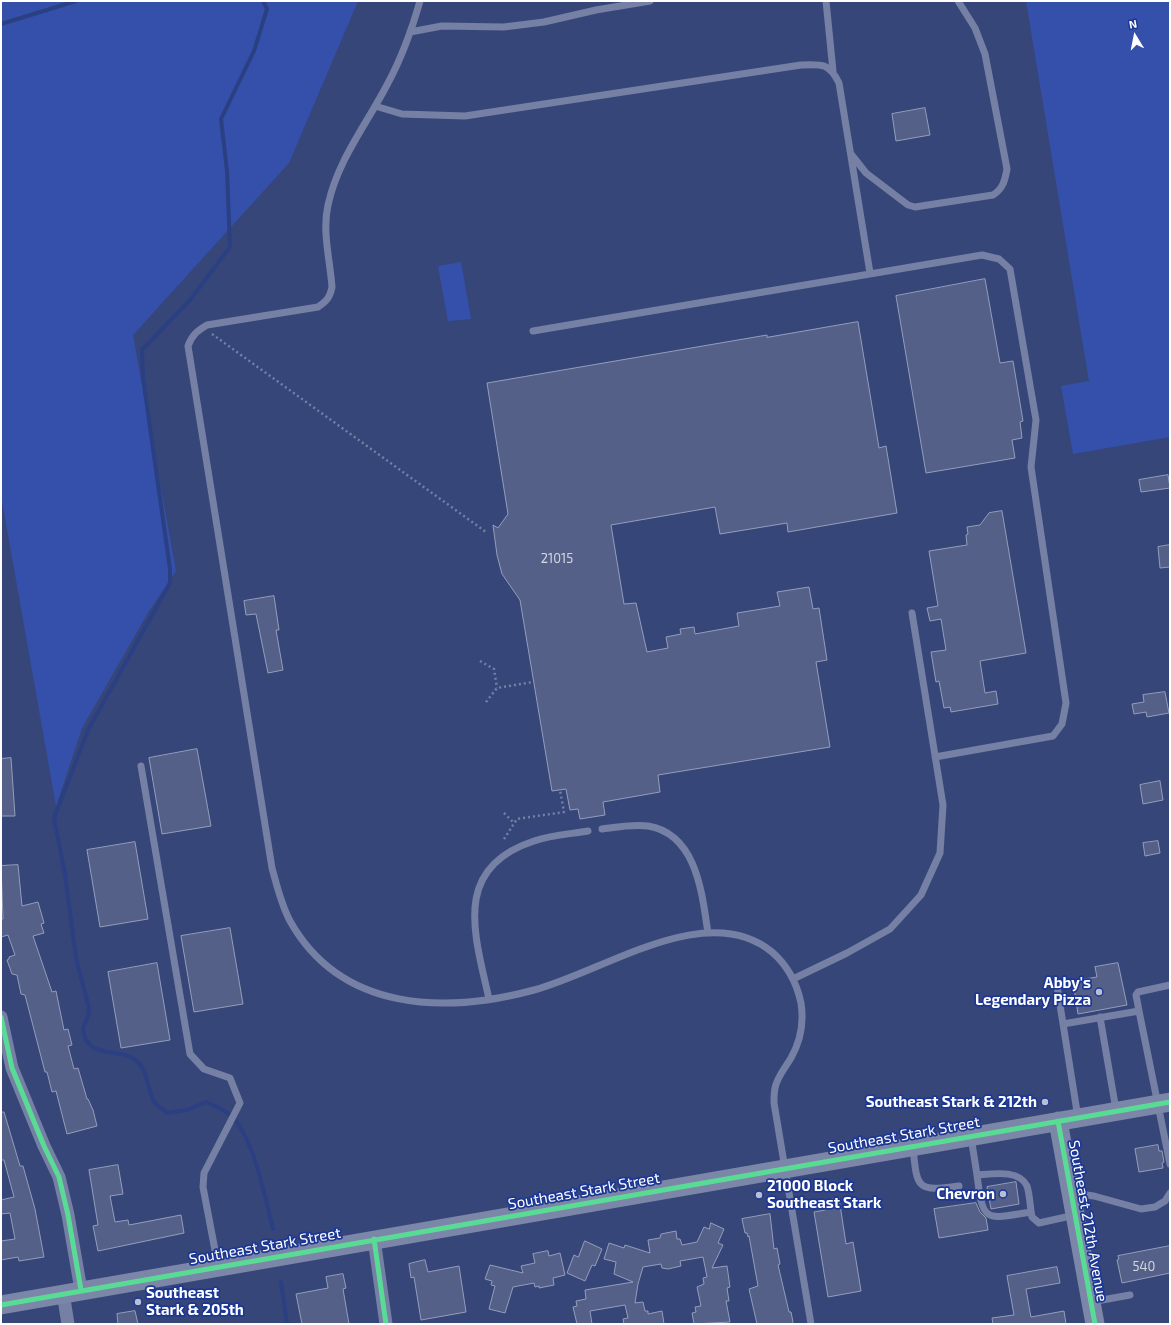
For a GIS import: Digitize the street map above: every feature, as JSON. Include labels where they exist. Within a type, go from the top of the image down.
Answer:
[{"type":"main road","name":"Southeast Stark Street","points":[[2,1304],[1164,1103]]},
{"type":"main road","name":"Southeast 212th Avenue","points":[[1058,1121],[1095,1324]]},
{"type":"street","points":[[1,1017],[12,1068],[44,1146],[59,1177],[68,1215],[72,1292],[68,1324]]},
{"type":"street","points":[[374,1239],[386,1324]]},
{"type":"lane","points":[[420,1],[410,32],[392,76],[354,140],[336,176],[328,206],[326,233],[332,286],[331,295],[326,302],[318,307],[206,325],[197,331],[191,338],[188,346],[272,868],[279,897],[291,922],[306,944],[325,964],[366,990],[392,999],[416,1002],[445,1003],[489,999],[535,990],[679,936],[721,932],[740,935],[759,942],[780,959],[797,986],[801,1006],[802,1026],[796,1045],[775,1087],[774,1103],[811,1324]]},
{"type":"lane","points":[[410,32],[442,26],[504,28],[544,22],[596,10],[650,1]]},
{"type":"lane","points":[[826,1],[833,71],[840,83],[870,273]]},
{"type":"lane","points":[[850,151],[866,173],[908,205],[916,207],[993,195],[1000,191],[1005,181],[1007,169],[985,54],[975,28],[958,1]]},
{"type":"lane","points":[[375,106],[402,114],[466,116],[801,65],[820,64],[833,71]]},
{"type":"lane","points":[[533,330],[982,255],[999,259],[1010,270],[1036,420],[1031,467],[1065,683],[1066,703],[1062,724],[1053,736],[935,757]]},
{"type":"lane","points":[[792,979],[847,954],[890,929],[921,895],[940,853],[943,805],[912,613]]},
{"type":"lane","points":[[141,766],[190,1054],[204,1069],[230,1078],[240,1102],[204,1173],[203,1187],[218,1266]]},
{"type":"lane","points":[[602,829],[628,825],[649,826],[668,834],[682,847],[694,865],[701,887],[708,933]]},
{"type":"lane","points":[[489,999],[478,950],[474,917],[475,900],[481,883],[489,869],[502,856],[520,846],[536,840],[588,831]]},
{"type":"lane","points":[[1057,986],[1078,1118]]},
{"type":"lane","points":[[1170,986],[1138,992],[1136,995],[1164,1103],[1170,1164]]},
{"type":"lane","points":[[1063,1024],[1139,1011]]},
{"type":"lane","points":[[1100,1017],[1117,1111]]},
{"type":"lane","points":[[971,1136],[982,1208],[986,1214],[996,1217],[1030,1212]]},
{"type":"lane","points":[[913,1146],[918,1181],[923,1186],[938,1189],[960,1186]]},
{"type":"lane","points":[[977,1175],[1013,1174],[1022,1180],[1027,1186],[1030,1212],[1032,1217],[1038,1223],[1075,1215]]},
{"type":"lane","points":[[1071,1193],[1094,1196],[1141,1209],[1155,1207],[1165,1201],[1170,1194]]},
{"type":"lane","points":[[1091,1302],[1130,1295]]},
{"type":"path","points":[[206,325],[212,334],[486,532]]},
{"type":"path","points":[[480,661],[494,669],[497,688]]},
{"type":"path","points":[[486,702],[497,688],[533,682]]},
{"type":"path","points":[[504,839],[517,819],[564,812],[560,790]]},
{"type":"path","points":[[504,812],[514,823]]},
{"type":"shaded area","points":[[1,1],[358,1],[289,163],[133,335],[176,571],[149,611],[82,728],[56,806],[1,495]]},
{"type":"shaded area","points":[[1026,1],[1170,1],[1170,437],[1073,454],[1061,386],[1089,381]]},
{"type":"shaded area","points":[[461,262],[471,319],[448,321],[438,266]]},
{"type":"building","points":[[925,108],[930,135],[896,141],[892,114]]},
{"type":"building","points":[[985,279],[1000,363],[1013,361],[1023,421],[1020,422],[1022,438],[1012,440],[1015,458],[926,473],[896,296]]},
{"type":"building","points":[[858,322],[879,448],[886,446],[897,513],[788,532],[787,523],[720,534],[715,507],[611,525],[624,604],[636,603],[647,652],[668,648],[666,637],[681,634],[680,629],[694,627],[695,634],[739,626],[737,613],[780,606],[777,592],[809,587],[813,609],[819,608],[827,660],[816,662],[830,747],[658,775],[660,792],[603,802],[605,815],[580,819],[578,809],[570,810],[566,789],[552,791],[520,600],[502,574],[497,555],[493,525],[498,528],[508,514],[487,383],[767,335],[767,337]]},
{"type":"building","points":[[1168,475],[1170,488],[1141,492],[1139,480]]},
{"type":"building","points":[[1002,511],[1026,653],[980,661],[985,693],[996,691],[998,704],[951,712],[950,707],[944,708],[939,681],[936,682],[931,652],[946,650],[941,619],[930,621],[927,608],[938,606],[929,551],[967,545],[967,527],[980,525],[989,513]]},
{"type":"building","points":[[1170,545],[1170,567],[1160,568],[1158,547]]},
{"type":"building","points":[[274,596],[279,630],[276,630],[283,670],[268,673],[256,614],[246,615],[244,601]]},
{"type":"building","points":[[1165,692],[1169,713],[1147,717],[1146,712],[1134,714],[1132,704],[1144,702],[1143,695]]},
{"type":"building","points":[[197,749],[211,826],[162,834],[149,758]]},
{"type":"building","points":[[11,758],[15,816],[1,816],[1,759]]},
{"type":"building","points":[[1160,781],[1163,800],[1143,804],[1140,785]]},
{"type":"building","points":[[1158,841],[1160,853],[1145,856],[1143,843]]},
{"type":"building","points":[[135,842],[148,919],[100,927],[87,850]]},
{"type":"building","points":[[18,865],[22,906],[38,902],[44,923],[41,924],[44,933],[33,936],[52,992],[56,991],[64,1030],[68,1029],[72,1045],[68,1046],[74,1069],[78,1068],[97,1126],[67,1134],[56,1091],[52,1092],[47,1072],[45,1072],[25,995],[21,994],[17,975],[12,974],[7,960],[9,957],[15,955],[8,935],[1,937],[1,919],[3,919],[1,866]]},
{"type":"building","points":[[230,928],[243,1004],[194,1012],[181,936]]},
{"type":"building","points":[[157,963],[170,1040],[121,1048],[108,972]]},
{"type":"building","points":[[1118,963],[1127,1005],[1078,1014],[1073,981],[1097,977],[1095,967]]},
{"type":"building","points":[[1,1112],[4,1112],[20,1166],[23,1166],[35,1209],[44,1257],[19,1261],[18,1257],[1,1260],[1,1241],[15,1239],[10,1213],[1,1214],[1,1200],[14,1197],[4,1160],[1,1160]]},
{"type":"building","points":[[1158,1145],[1159,1151],[1162,1151],[1164,1162],[1162,1163],[1163,1168],[1139,1172],[1135,1149]]},
{"type":"building","points":[[118,1165],[123,1194],[110,1196],[115,1222],[128,1220],[129,1225],[181,1215],[184,1233],[98,1251],[93,1226],[98,1225],[89,1170]]},
{"type":"building","points":[[1016,1182],[1019,1204],[991,1209],[987,1187]]},
{"type":"building","points":[[839,1198],[846,1244],[853,1242],[861,1291],[828,1297],[814,1212],[825,1210],[824,1201]]},
{"type":"building","points":[[976,1203],[980,1212],[986,1218],[988,1230],[939,1238],[934,1209]]},
{"type":"building","points":[[770,1214],[774,1249],[777,1248],[780,1264],[778,1265],[789,1312],[791,1312],[792,1324],[757,1324],[749,1289],[758,1286],[749,1236],[748,1237],[747,1233],[745,1233],[742,1219]]},
{"type":"building","points":[[711,1223],[724,1229],[718,1243],[723,1245],[712,1268],[727,1266],[730,1287],[727,1288],[729,1301],[726,1301],[730,1322],[694,1324],[692,1313],[696,1312],[695,1307],[701,1306],[697,1287],[704,1284],[703,1278],[707,1277],[703,1257],[680,1261],[681,1266],[668,1269],[662,1268],[661,1264],[643,1267],[635,1303],[643,1302],[645,1311],[648,1311],[648,1314],[662,1311],[664,1324],[624,1324],[623,1319],[628,1318],[625,1305],[590,1311],[592,1324],[577,1324],[573,1307],[577,1306],[576,1301],[586,1299],[585,1290],[633,1282],[614,1274],[616,1262],[604,1259],[609,1243],[624,1248],[625,1245],[650,1253],[648,1240],[660,1238],[661,1234],[676,1231],[677,1239],[680,1239],[682,1245],[697,1242],[704,1227],[709,1229]]},
{"type":"building","points":[[585,1241],[602,1249],[595,1266],[592,1265],[585,1281],[567,1273],[574,1255],[578,1257]]},
{"type":"building","points":[[1170,1246],[1170,1273],[1122,1283],[1117,1260],[1119,1259],[1118,1256]]},
{"type":"building","points":[[548,1251],[549,1256],[560,1253],[565,1275],[553,1278],[554,1285],[539,1288],[539,1286],[535,1287],[534,1283],[513,1287],[505,1313],[489,1309],[495,1286],[491,1285],[492,1281],[485,1279],[490,1265],[523,1273],[521,1266],[535,1263],[533,1254]]},
{"type":"building","points":[[425,1260],[428,1272],[459,1266],[466,1312],[421,1320],[414,1277],[411,1278],[409,1264]]},
{"type":"building","points":[[1057,1267],[1060,1283],[1026,1289],[1031,1317],[1064,1311],[1066,1324],[993,1324],[992,1318],[1014,1315],[1007,1276]]},
{"type":"building","points":[[343,1274],[346,1288],[343,1289],[349,1324],[302,1324],[296,1294],[328,1288],[326,1277]]},
{"type":"building","points":[[135,1311],[138,1324],[118,1324],[117,1314]]},
{"type":"waterway","points":[[1,24],[76,1]]},
{"type":"waterway","points":[[263,1],[267,9],[254,51],[221,119],[227,171],[230,247],[190,300],[142,350],[143,378],[170,569],[170,583],[88,730],[54,818],[65,875],[76,958],[89,1008],[88,1016],[83,1028],[85,1038],[90,1045],[96,1049],[127,1056],[139,1063],[145,1072],[154,1102],[167,1113],[187,1110],[206,1102],[230,1115],[246,1137],[252,1152],[258,1168],[273,1229]]},
{"type":"waterway","points":[[281,1282],[287,1324]]},
{"type":"cycle path","points":[[1,1017],[12,1068],[44,1146],[59,1177],[68,1215],[81,1290]]},
{"type":"cycle path","points":[[1,1305],[1170,1102]]},
{"type":"cycle path","points":[[1058,1121],[1095,1324]]},
{"type":"cycle path","points":[[374,1239],[386,1324]]},
{"type":"place","name":"Abby's Legendary Pizza","points":[[1099,992]]},
{"type":"place","name":"Southeast Stark & 212th","points":[[1045,1102]]},
{"type":"place","name":"Chevron","points":[[1003,1194]]},
{"type":"place","name":"21000 Block Southeast Stark","points":[[759,1195]]},
{"type":"place","name":"Southeast Stark & 205th","points":[[138,1302]]}]
